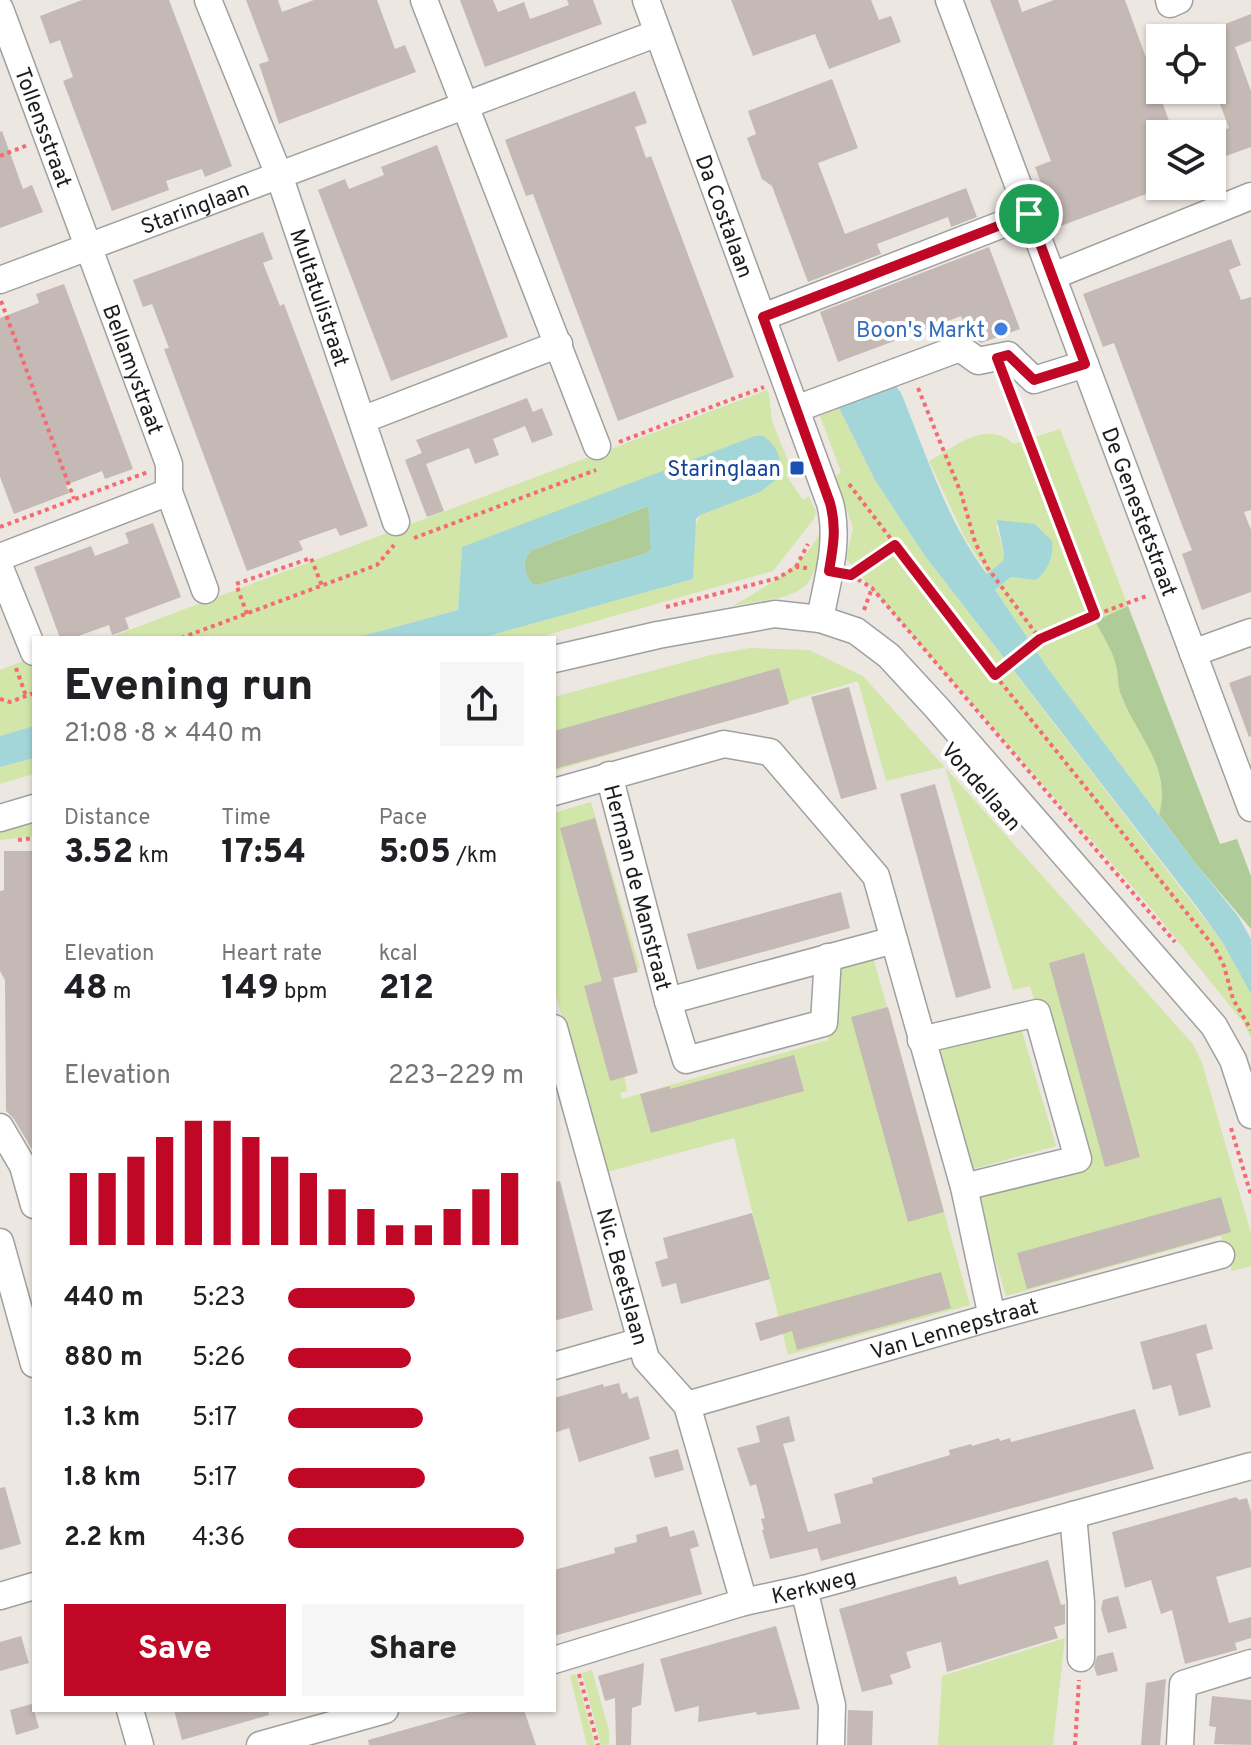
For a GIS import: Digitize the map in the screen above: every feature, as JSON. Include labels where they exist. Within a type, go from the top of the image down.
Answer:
[{"type":"street","name":"Tollensstraat","points":[[9,0],[0,6],[90,246]]},
{"type":"street","points":[[208,0],[279,175]]},
{"type":"street","points":[[424,0],[603,452]]},
{"type":"street","name":"Da Costalaan","points":[[646,0],[835,522],[840,573],[820,619]]},
{"type":"street","name":"De Genestetstraat","points":[[949,0],[1251,808]]},
{"type":"street","points":[[1169,0],[1170,4],[1179,0]]},
{"type":"street","name":"Staringlaan","points":[[0,280],[658,33]]},
{"type":"street","name":"Multatulistraat","points":[[279,175],[396,522]]},
{"type":"street","points":[[1053,276],[1251,196]]},
{"type":"street","points":[[763,317],[1029,214]]},
{"type":"street","name":"Bellamystraat","points":[[90,246],[169,464],[169,492],[205,590]]},
{"type":"street","points":[[362,420],[559,344]]},
{"type":"street","points":[[796,409],[960,348],[978,361],[1008,355],[1034,380],[1085,364]]},
{"type":"street","points":[[0,557],[169,492]]},
{"type":"street","points":[[0,568],[32,647]]},
{"type":"street","name":"Vondellaan","points":[[556,659],[739,618],[775,614],[820,619],[856,631],[889,656],[1032,815],[1214,1026],[1233,1060],[1240,1118]]},
{"type":"street","points":[[1193,653],[1251,632]]},
{"type":"street","points":[[556,791],[724,744],[770,752],[876,876],[964,1187],[992,1317]]},
{"type":"street","name":"Herman de Manstraat","points":[[609,775],[686,1060],[824,1023],[828,957]]},
{"type":"street","points":[[0,818],[32,809]]},
{"type":"street","name":"Herman de Manstraat","points":[[668,1001],[894,940]]},
{"type":"street","points":[[921,1040],[1037,1013],[1078,1159],[964,1187]]},
{"type":"street","name":"Nic. Beetslaan","points":[[556,1035],[646,1359],[687,1405],[744,1602]]},
{"type":"street","points":[[0,1127],[23,1166],[32,1198]]},
{"type":"street","points":[[0,1242],[32,1357]]},
{"type":"street","name":"Van Lennepstraat","points":[[687,1405],[1221,1255]]},
{"type":"street","points":[[556,1365],[641,1341]]},
{"type":"street","name":"Kerkweg","points":[[564,1657],[744,1602],[804,1589],[1251,1466]]},
{"type":"street","points":[[1073,1515],[1081,1602],[1081,1658]]},
{"type":"street","points":[[0,1596],[32,1587]]},
{"type":"street","points":[[804,1589],[832,1705],[831,1745]]},
{"type":"street","points":[[1180,1745],[1183,1684],[1251,1663]]},
{"type":"street","points":[[131,1712],[140,1745]]},
{"type":"street","points":[[260,1745],[314,1738],[380,1712]]},
{"type":"path","points":[[0,299],[74,499]]},
{"type":"path","points":[[997,358],[1095,615]]},
{"type":"path","points":[[909,367],[961,493],[975,542],[987,567],[1040,639]]},
{"type":"path","points":[[186,636],[377,565],[393,545],[595,471],[603,452],[785,379]]},
{"type":"path","points":[[0,527],[169,464]]},
{"type":"path","points":[[843,476],[995,675],[1215,948],[1224,966],[1233,999],[1251,1030]]},
{"type":"path","points":[[653,612],[778,578],[796,567],[840,573],[895,545]]},
{"type":"path","points":[[247,614],[236,584],[311,558],[322,586]]},
{"type":"path","name":"Vondellaan","points":[[840,573],[872,588],[1178,946]]},
{"type":"path","points":[[995,675],[1040,639],[1168,588]]},
{"type":"path","points":[[0,699],[10,702],[32,694]]},
{"type":"path","points":[[1240,1118],[1251,1195]]},
{"type":"path","points":[[564,1657],[598,1745]]},
{"type":"path","points":[[1075,1745],[1081,1658]]},
{"type":"green space","points":[[767,390],[772,421],[792,471],[786,475],[803,500],[809,496],[816,512],[773,571],[543,636],[488,636],[693,579],[695,527],[700,515],[462,547],[458,610],[362,636],[113,636]]},
{"type":"green space","points":[[839,408],[875,480],[925,556],[1223,943],[1251,994],[1251,1038],[1243,1022],[1156,914],[846,559],[853,528],[835,477],[841,472],[820,416]]},
{"type":"green space","points":[[1060,429],[1128,606],[1095,621],[1115,661],[1122,698],[1157,768],[1162,799],[1159,815],[1049,670],[995,590],[1011,577],[1036,580],[1051,558],[1051,541],[1035,524],[996,525],[1004,553],[1003,561],[988,574],[965,538],[929,461],[961,442],[982,434],[1003,437],[1014,444]]},
{"type":"green space","points":[[649,506],[651,549],[645,554],[538,585],[532,584],[524,567],[532,550]]},
{"type":"green space","points":[[821,529],[815,570],[799,590],[787,596],[733,606],[796,564],[815,542]]},
{"type":"green space","points":[[1128,606],[1220,844],[1237,839],[1251,876],[1251,929],[1159,815],[1162,798],[1157,767],[1121,695],[1114,659],[1095,621]]},
{"type":"green space","points":[[750,648],[809,650],[863,676],[945,767],[886,781],[858,681],[556,770],[556,696],[711,655]]},
{"type":"green space","points":[[28,659],[32,667],[32,727],[0,736],[0,670]]},
{"type":"green space","points":[[32,759],[32,775],[0,784],[0,767]]},
{"type":"green space","points":[[945,768],[1193,1044],[1202,1063],[1251,1233],[1251,1266],[1232,1271],[1221,1236],[1006,1296],[979,1197],[1083,1168],[1030,986],[1013,990]]},
{"type":"green space","points":[[591,802],[640,968],[607,978],[627,1091],[620,1093],[622,1099],[828,1040],[841,965],[873,957],[970,1305],[788,1355],[734,1138],[607,1172],[556,996],[556,812]]},
{"type":"green space","points":[[32,822],[32,836],[0,840],[0,832]]},
{"type":"green space","points":[[1019,1021],[1056,1146],[970,1170],[934,1046]]},
{"type":"green space","points":[[1065,1638],[1053,1745],[938,1745],[942,1676]]},
{"type":"green space","points":[[592,1670],[609,1731],[609,1745],[601,1745],[582,1673]]},
{"type":"green space","points":[[576,1674],[595,1745],[587,1745],[570,1676]]},
{"type":"water","points":[[896,386],[949,510],[987,574],[1003,561],[997,520],[1035,524],[1052,541],[1049,563],[1036,580],[1011,577],[995,590],[1049,670],[1238,916],[1251,939],[1251,994],[1223,943],[1197,907],[925,556],[875,480],[839,408]]},
{"type":"water","points":[[755,436],[763,436],[776,449],[780,465],[778,478],[760,492],[696,519],[693,579],[488,636],[362,636],[458,610],[462,547]],"holes":[[[648,506],[651,549],[645,554],[538,585],[532,584],[524,567],[532,550]]]},
{"type":"water","points":[[32,727],[32,759],[0,767],[0,736]]},
{"type":"building","points":[[82,0],[169,0],[232,166],[205,177],[202,169],[166,181],[169,190],[112,211],[63,81],[73,77],[60,40],[50,44],[40,16]]},
{"type":"building","points":[[246,0],[278,0],[282,12],[314,0],[377,0],[395,49],[405,45],[416,72],[279,124],[259,64],[269,61]]},
{"type":"building","points":[[460,0],[493,0],[498,12],[524,2],[530,19],[569,5],[567,0],[593,0],[602,24],[485,67]]},
{"type":"building","points":[[731,0],[871,0],[879,20],[891,16],[901,42],[829,69],[815,34],[753,56]]},
{"type":"building","points":[[990,0],[1018,0],[1022,12],[1054,0],[1125,0],[1146,58],[1146,104],[1163,104],[1169,120],[1146,120],[1146,194],[1058,227],[1035,167],[1051,161]]},
{"type":"building","points":[[1251,14],[1251,41],[1235,47],[1251,91],[1251,147],[1226,156],[1226,129],[1229,128],[1220,104],[1226,104],[1225,24]]},
{"type":"building","points":[[832,79],[858,148],[818,163],[845,234],[966,188],[977,217],[951,227],[948,217],[877,244],[881,254],[808,282],[772,186],[762,179],[747,138],[756,134],[748,111]]},
{"type":"building","points":[[635,91],[647,123],[635,127],[646,158],[651,156],[734,377],[618,421],[533,194],[526,196],[505,140]]},
{"type":"building","points":[[0,132],[23,189],[32,185],[43,212],[0,228]]},
{"type":"building","points":[[437,145],[508,337],[391,381],[318,190],[345,179],[349,189],[384,175],[381,167]]},
{"type":"building","points":[[263,232],[273,259],[263,263],[280,306],[284,304],[368,526],[340,536],[336,528],[299,541],[303,550],[247,571],[164,349],[169,348],[152,304],[143,307],[133,280]]},
{"type":"building","points":[[1231,239],[1241,265],[1229,270],[1241,300],[1251,297],[1251,510],[1244,512],[1251,530],[1251,592],[1202,610],[1182,554],[1192,550],[1114,343],[1103,347],[1083,294]]},
{"type":"building","points":[[989,247],[1020,329],[981,343],[968,334],[961,316],[838,362],[820,312]]},
{"type":"building","points":[[64,284],[133,469],[105,479],[102,471],[66,485],[69,493],[14,514],[0,477],[0,318],[39,303],[36,294]]},
{"type":"building","points":[[527,398],[533,412],[542,408],[553,435],[532,443],[525,426],[493,439],[499,455],[475,464],[469,448],[426,464],[444,511],[427,517],[405,460],[422,453],[416,440]]},
{"type":"building","points":[[153,523],[181,597],[125,618],[129,629],[112,635],[109,625],[79,636],[59,636],[34,567],[91,546],[95,556],[129,543],[125,533]]},
{"type":"building","points":[[779,668],[789,704],[556,768],[556,730]]},
{"type":"building","points":[[1251,675],[1251,736],[1249,737],[1229,683]]},
{"type":"building","points":[[849,687],[877,789],[841,799],[811,697]]},
{"type":"building","points":[[935,784],[991,988],[956,998],[900,794]]},
{"type":"building","points":[[595,818],[638,972],[613,978],[638,1073],[610,1081],[584,986],[602,981],[560,828]]},
{"type":"building","points":[[4,851],[32,851],[32,1150],[6,1111],[5,980],[0,971],[0,891],[4,890]]},
{"type":"building","points":[[841,892],[850,928],[697,970],[687,934]]},
{"type":"building","points":[[1084,953],[1140,1157],[1105,1167],[1049,963]]},
{"type":"building","points":[[888,1007],[944,1212],[908,1222],[851,1017]]},
{"type":"building","points":[[794,1055],[804,1091],[651,1133],[640,1094],[670,1086],[670,1089]]},
{"type":"building","points":[[560,1181],[593,1310],[556,1320],[556,1182]]},
{"type":"building","points":[[1221,1197],[1231,1232],[1027,1289],[1017,1253]]},
{"type":"building","points":[[752,1213],[770,1279],[681,1304],[676,1283],[662,1287],[655,1262],[668,1258],[663,1238]]},
{"type":"building","points":[[941,1272],[951,1308],[797,1350],[792,1331],[760,1341],[755,1323]]},
{"type":"building","points":[[1206,1324],[1213,1349],[1196,1354],[1211,1407],[1179,1416],[1171,1385],[1153,1390],[1140,1342]]},
{"type":"building","points":[[619,1383],[622,1394],[627,1392],[629,1399],[638,1396],[650,1439],[579,1462],[569,1428],[556,1432],[556,1397],[603,1384],[604,1387]]},
{"type":"building","points":[[1135,1409],[1154,1469],[821,1561],[817,1548],[770,1559],[762,1530],[761,1519],[765,1518],[756,1484],[750,1486],[737,1448],[760,1442],[756,1426],[789,1416],[795,1441],[783,1444],[808,1532],[841,1523],[834,1494],[873,1483],[872,1478],[950,1455],[949,1450],[971,1444],[999,1438],[1000,1441],[1010,1438],[1011,1442]]},
{"type":"building","points":[[678,1449],[684,1470],[655,1478],[649,1457]]},
{"type":"building","points":[[5,1487],[21,1544],[0,1550],[0,1488]]},
{"type":"building","points":[[1236,1497],[1239,1500],[1247,1498],[1251,1512],[1251,1567],[1216,1577],[1229,1623],[1251,1617],[1251,1638],[1235,1643],[1237,1650],[1185,1664],[1172,1610],[1161,1614],[1151,1580],[1125,1588],[1112,1532]]},
{"type":"building","points":[[667,1526],[670,1537],[694,1530],[699,1546],[690,1549],[702,1594],[556,1635],[556,1569],[615,1553],[614,1548],[637,1542],[636,1535]]},
{"type":"building","points":[[1048,1560],[1061,1605],[1065,1604],[1065,1624],[1054,1627],[1058,1638],[947,1672],[941,1642],[906,1652],[911,1668],[890,1675],[893,1684],[862,1692],[839,1609],[956,1576],[959,1585]]},
{"type":"building","points":[[1118,1596],[1127,1628],[1108,1633],[1101,1609],[1103,1600]]},
{"type":"building","points":[[776,1626],[800,1709],[757,1715],[756,1712],[698,1722],[699,1706],[675,1712],[660,1659]]},
{"type":"building","points":[[21,1636],[29,1663],[0,1671],[0,1642]]},
{"type":"building","points":[[1113,1652],[1118,1671],[1097,1676],[1094,1667],[1097,1656]]},
{"type":"building","points":[[644,1663],[641,1705],[632,1708],[631,1745],[616,1745],[615,1698],[605,1701],[598,1676]]},
{"type":"building","points":[[1166,1679],[1160,1745],[1141,1745],[1146,1683]]},
{"type":"building","points":[[1212,1696],[1251,1700],[1251,1745],[1214,1744],[1216,1727],[1209,1726]]},
{"type":"building","points":[[32,1704],[39,1728],[16,1735],[10,1710]]},
{"type":"building","points":[[848,1710],[873,1711],[872,1745],[847,1745]]},
{"type":"building","points":[[175,1712],[268,1712],[269,1715],[182,1740]]},
{"type":"building","points":[[468,1712],[525,1712],[536,1745],[369,1745],[368,1740]]},
{"type":"place","name":"Boon's Markt","points":[[1001,329]]},
{"type":"place","name":"Staringlaan","points":[[797,468]]},
{"type":"route","points":[[1029,214],[1085,364],[1034,380],[1008,355],[997,358],[1095,615],[1040,639],[995,675],[895,545],[851,575],[829,571],[835,522],[763,317],[1029,214]]}]
